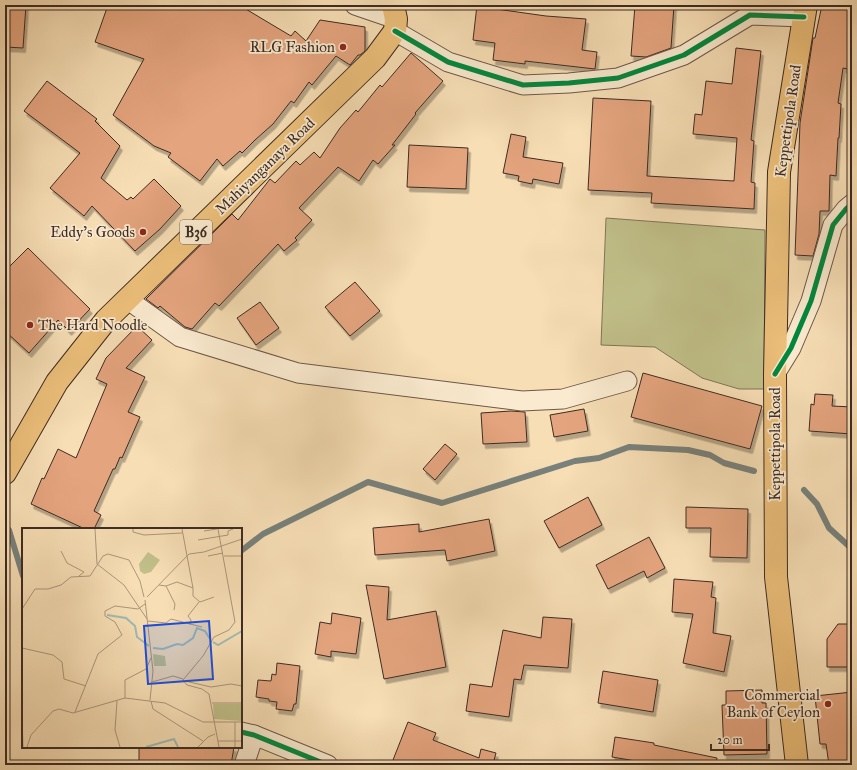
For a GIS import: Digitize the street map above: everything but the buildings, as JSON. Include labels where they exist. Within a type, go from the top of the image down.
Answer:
[{"type":"main road","name":"Keppettipola Road","points":[[797,765],[776,577],[775,374],[779,172],[805,11]]},
{"type":"main road","name":"Mahiyanganaya Road","points":[[5,473],[56,382],[106,320],[375,58],[395,18]]},
{"type":"street","points":[[355,5],[395,18],[448,62],[523,86],[618,78],[684,55],[750,15],[805,11]]},
{"type":"street","points":[[775,374],[791,348],[812,301],[834,225],[846,209],[852,204]]},
{"type":"street","points":[[127,299],[180,336],[298,373],[522,401],[563,399],[627,381]]},
{"type":"street","points":[[244,765],[247,734],[328,765]]},
{"type":"shaded area","points":[[606,218],[765,230],[764,389],[739,389],[702,378],[655,347],[601,345]]},
{"type":"waterway","points":[[242,550],[263,534],[368,482],[442,503],[575,461],[599,458],[629,447],[688,450],[710,455],[724,463],[754,471]]},
{"type":"waterway","points":[[804,490],[817,504],[829,528],[852,549]]},
{"type":"waterway","points":[[9,530],[22,573]]},
{"type":"cycle path","points":[[395,31],[448,62],[523,85],[569,83],[618,78],[684,55],[750,15],[804,17]]},
{"type":"cycle path","points":[[775,374],[791,348],[811,301],[833,225],[852,204]]},
{"type":"cycle path","points":[[242,732],[254,735],[328,765]]},
{"type":"place","name":"RLG Fashion","points":[[343,47]]},
{"type":"place","name":"Eddy's Goods","points":[[143,232]]},
{"type":"place","name":"The Hard Noodle","points":[[30,325]]},
{"type":"place","name":"Commercial Bank of Ceylon","points":[[828,704]]}]
